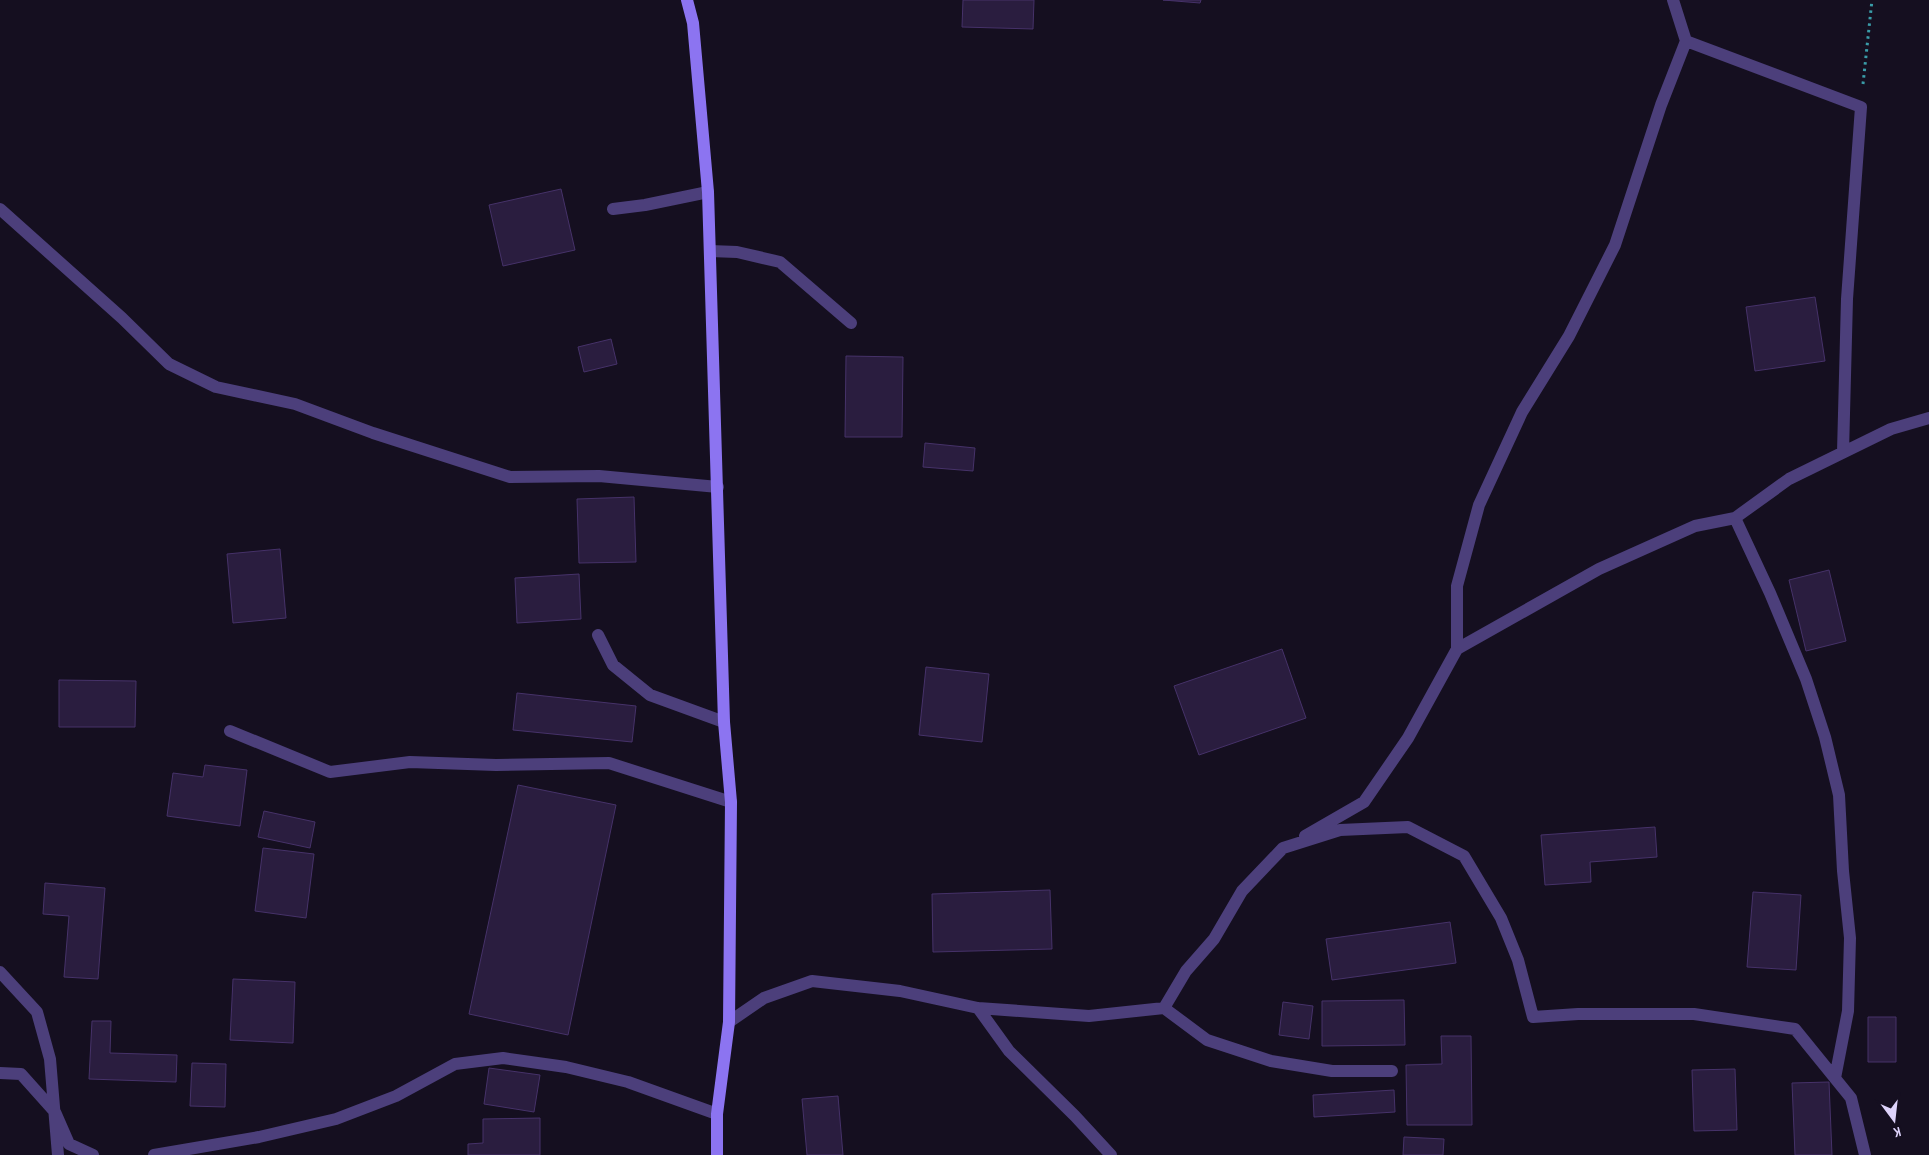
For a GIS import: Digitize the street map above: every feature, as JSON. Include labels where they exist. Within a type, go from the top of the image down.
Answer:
[{"type":"main road","points":[[687,0],[693,23],[708,192],[724,722],[731,802],[729,1022],[717,1114],[717,1155]]},
{"type":"street","points":[[1164,1008],[1186,972],[1214,940],[1242,891],[1283,848],[1364,802],[1408,738],[1457,649],[1457,586],[1480,505],[1522,412],[1570,336],[1614,245],[1661,105],[1686,41],[1673,0]]},
{"type":"street","points":[[1686,41],[1860,107],[1847,299],[1843,452]]},
{"type":"street","points":[[613,209],[644,205],[708,192]]},
{"type":"street","points":[[0,209],[122,318],[169,364],[216,387],[295,404],[373,433],[510,477],[599,476],[718,487]]},
{"type":"street","points":[[710,251],[737,252],[780,262],[851,323]]},
{"type":"street","points":[[1457,649],[1517,617],[1599,569],[1695,526],[1735,518],[1789,479],[1891,428],[1929,418]]},
{"type":"street","points":[[1735,518],[1806,679],[1825,737],[1839,795],[1850,947],[1848,1011],[1835,1078]]},
{"type":"street","points":[[598,635],[613,665],[650,695],[724,722]]},
{"type":"street","points":[[230,732],[330,772],[410,762],[496,764],[609,763],[731,802]]},
{"type":"street","points":[[1283,848],[1340,830],[1408,827],[1464,856],[1501,918],[1518,960],[1533,1017],[1578,1014],[1694,1014],[1795,1029],[1851,1098],[1865,1155]]},
{"type":"street","points":[[0,972],[37,1012],[50,1058],[58,1155]]},
{"type":"street","points":[[729,1022],[764,998],[812,981],[900,991],[978,1008],[1088,1016],[1164,1008],[1208,1040],[1271,1061],[1332,1071],[1392,1071]]},
{"type":"street","points":[[978,1008],[1009,1051],[1075,1116],[1111,1155]]},
{"type":"street","points":[[154,1155],[259,1137],[336,1119],[396,1096],[455,1064],[503,1058],[566,1067],[628,1082],[717,1114]]},
{"type":"street","points":[[0,1073],[21,1074],[55,1112],[69,1144],[93,1155]]},
{"type":"path","points":[[1860,107],[1872,0]]},
{"type":"building","points":[[963,0],[1034,0],[1033,29],[962,27]]},
{"type":"building","points":[[1163,0],[1201,0],[1200,3]]},
{"type":"building","points":[[561,189],[575,250],[503,266],[489,205]]},
{"type":"building","points":[[1815,297],[1825,361],[1755,371],[1746,307]]},
{"type":"building","points":[[611,339],[617,364],[584,372],[578,347]]},
{"type":"building","points":[[846,356],[903,357],[902,437],[845,437]]},
{"type":"building","points":[[925,443],[975,448],[973,471],[923,467]]},
{"type":"building","points":[[634,497],[636,562],[579,563],[577,499]]},
{"type":"building","points":[[280,549],[286,618],[233,623],[227,554]]},
{"type":"building","points":[[1829,570],[1846,641],[1806,651],[1789,580]]},
{"type":"building","points":[[579,574],[581,619],[517,623],[515,578]]},
{"type":"building","points":[[1282,649],[1306,718],[1199,755],[1174,686]]},
{"type":"building","points":[[926,667],[989,674],[982,742],[919,735]]},
{"type":"building","points":[[59,680],[136,681],[135,727],[59,727]]},
{"type":"building","points":[[517,693],[636,706],[632,742],[513,730]]},
{"type":"building","points":[[205,765],[247,770],[240,826],[167,816],[173,773],[203,777]]},
{"type":"building","points":[[518,785],[616,805],[568,1035],[469,1014]]},
{"type":"building","points":[[264,811],[315,822],[310,848],[258,837]]},
{"type":"building","points":[[1655,827],[1657,857],[1590,862],[1591,882],[1545,885],[1541,835]]},
{"type":"building","points":[[263,848],[314,854],[306,918],[255,911]]},
{"type":"building","points":[[45,883],[105,888],[98,979],[64,977],[69,916],[43,914]]},
{"type":"building","points":[[1050,890],[1052,949],[933,952],[932,894]]},
{"type":"building","points":[[1753,892],[1801,895],[1796,970],[1747,967]]},
{"type":"building","points":[[1450,922],[1456,963],[1332,980],[1326,939]]},
{"type":"building","points":[[233,979],[295,982],[293,1043],[230,1040]]},
{"type":"building","points":[[1404,1000],[1405,1045],[1322,1046],[1322,1001]]},
{"type":"building","points":[[1283,1002],[1313,1006],[1309,1039],[1279,1035]]},
{"type":"building","points":[[1868,1017],[1896,1017],[1896,1062],[1868,1062]]},
{"type":"building","points":[[92,1021],[111,1021],[110,1053],[177,1055],[176,1082],[89,1079]]},
{"type":"building","points":[[1441,1036],[1471,1036],[1472,1125],[1407,1125],[1406,1065],[1442,1064]]},
{"type":"building","points":[[192,1063],[226,1064],[225,1107],[190,1106]]},
{"type":"building","points":[[489,1068],[540,1075],[534,1112],[484,1104]]},
{"type":"building","points":[[1735,1069],[1737,1130],[1694,1131],[1692,1070]]},
{"type":"building","points":[[1829,1082],[1832,1155],[1795,1155],[1792,1083]]},
{"type":"building","points":[[1394,1090],[1395,1112],[1314,1117],[1313,1095]]},
{"type":"building","points":[[838,1096],[843,1155],[807,1155],[802,1099]]},
{"type":"building","points":[[540,1118],[540,1155],[468,1155],[468,1144],[483,1143],[483,1119]]},
{"type":"building","points":[[1404,1137],[1444,1139],[1443,1155],[1403,1155]]}]
